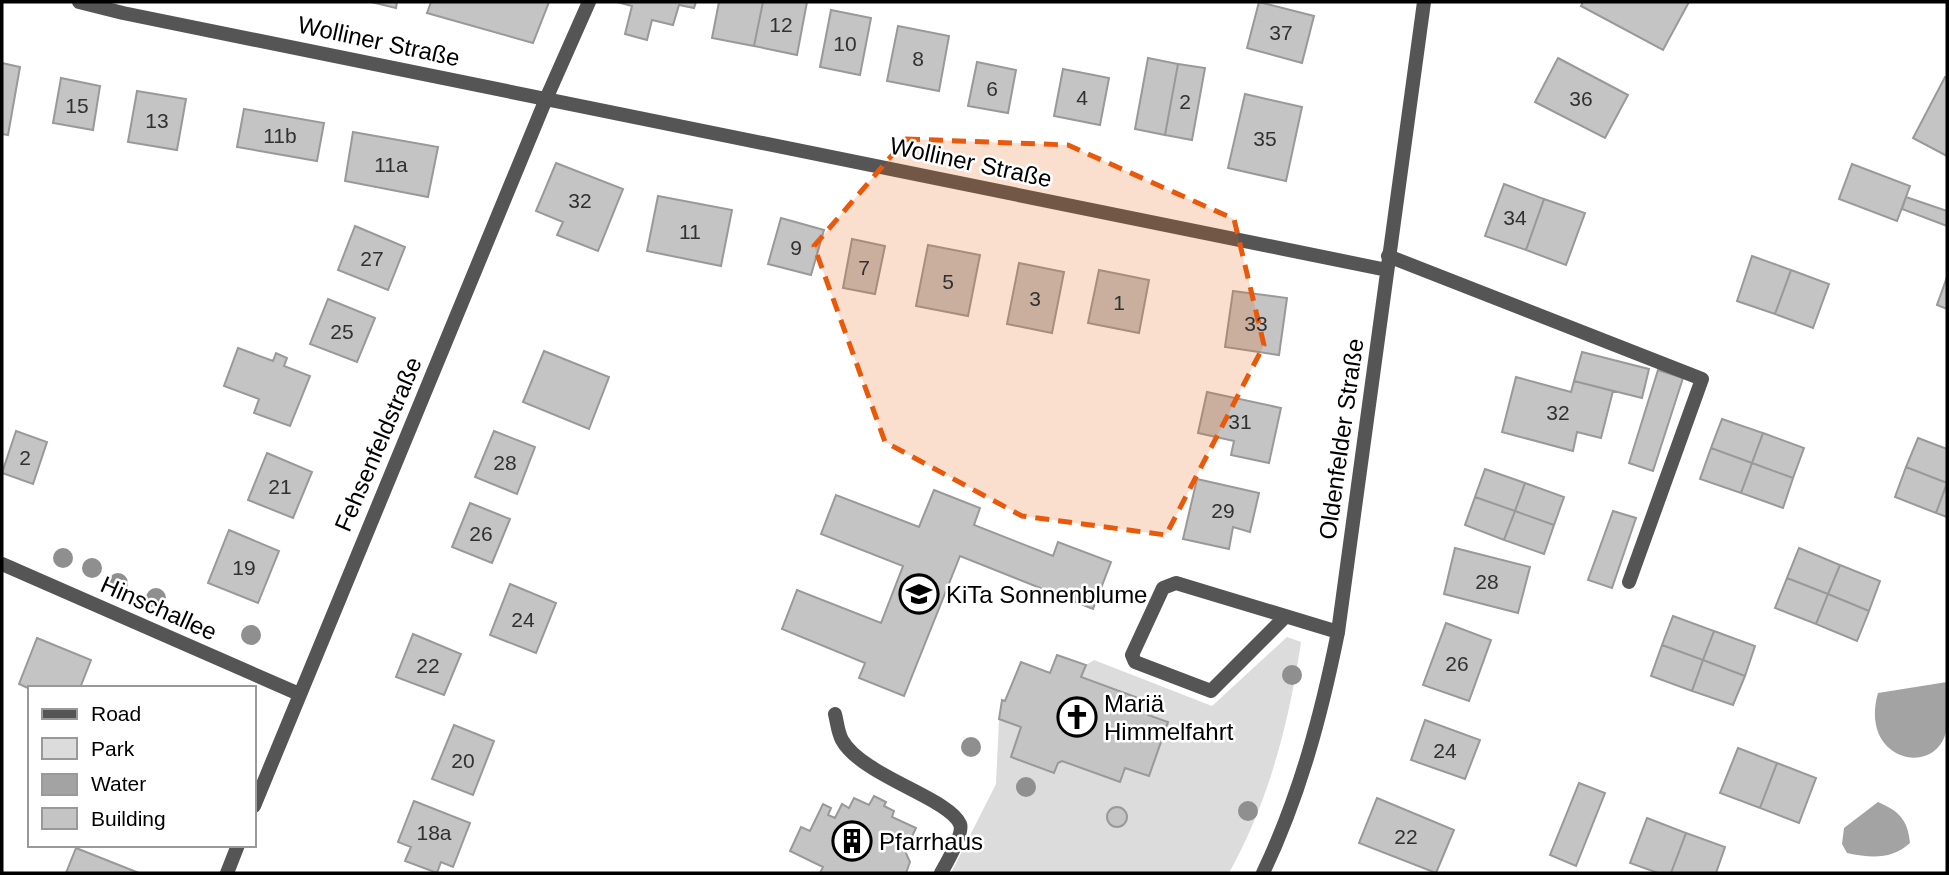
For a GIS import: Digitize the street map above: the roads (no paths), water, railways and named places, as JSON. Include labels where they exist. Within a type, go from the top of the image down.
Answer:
[{"type":"street","name":"Wolliner Straße","points":[[79,2],[546,99],[1387,263],[1702,379],[1629,582]]},
{"type":"street","points":[[546,99],[589,2]]},
{"type":"street","name":"Oldenfelder Straße","points":[[1263,873],[1296,799],[1317,734],[1338,632],[1424,2]]},
{"type":"street","name":"Fehsenfeldstraße","points":[[256,801],[546,99]]},
{"type":"street","name":"Hinschallee","points":[[2,564],[299,694]]},
{"type":"street","points":[[1285,617],[1211,691],[1135,663],[1132,655],[1163,588],[1176,583],[1338,632]]},
{"type":"street","points":[[835,714],[842,740],[869,767],[946,810],[959,822],[961,827],[952,854],[941,873]]},
{"type":"street","points":[[227,873],[237,847]]},
{"type":"water","points":[[1947,682],[1948,721],[1941,743],[1930,753],[1917,758],[1902,756],[1889,748],[1879,735],[1875,717],[1878,693]]},
{"type":"water","points":[[1878,802],[1892,809],[1905,822],[1910,843],[1888,855],[1864,856],[1847,853],[1842,844],[1844,828]]},
{"type":"place","name":"KiTa Sonnenblume","points":[[919,594]]},
{"type":"place","name":"Mariä Himmelfahrt","points":[[1077,717]]},
{"type":"place","name":"Pfarrhaus","points":[[852,841]]}]
